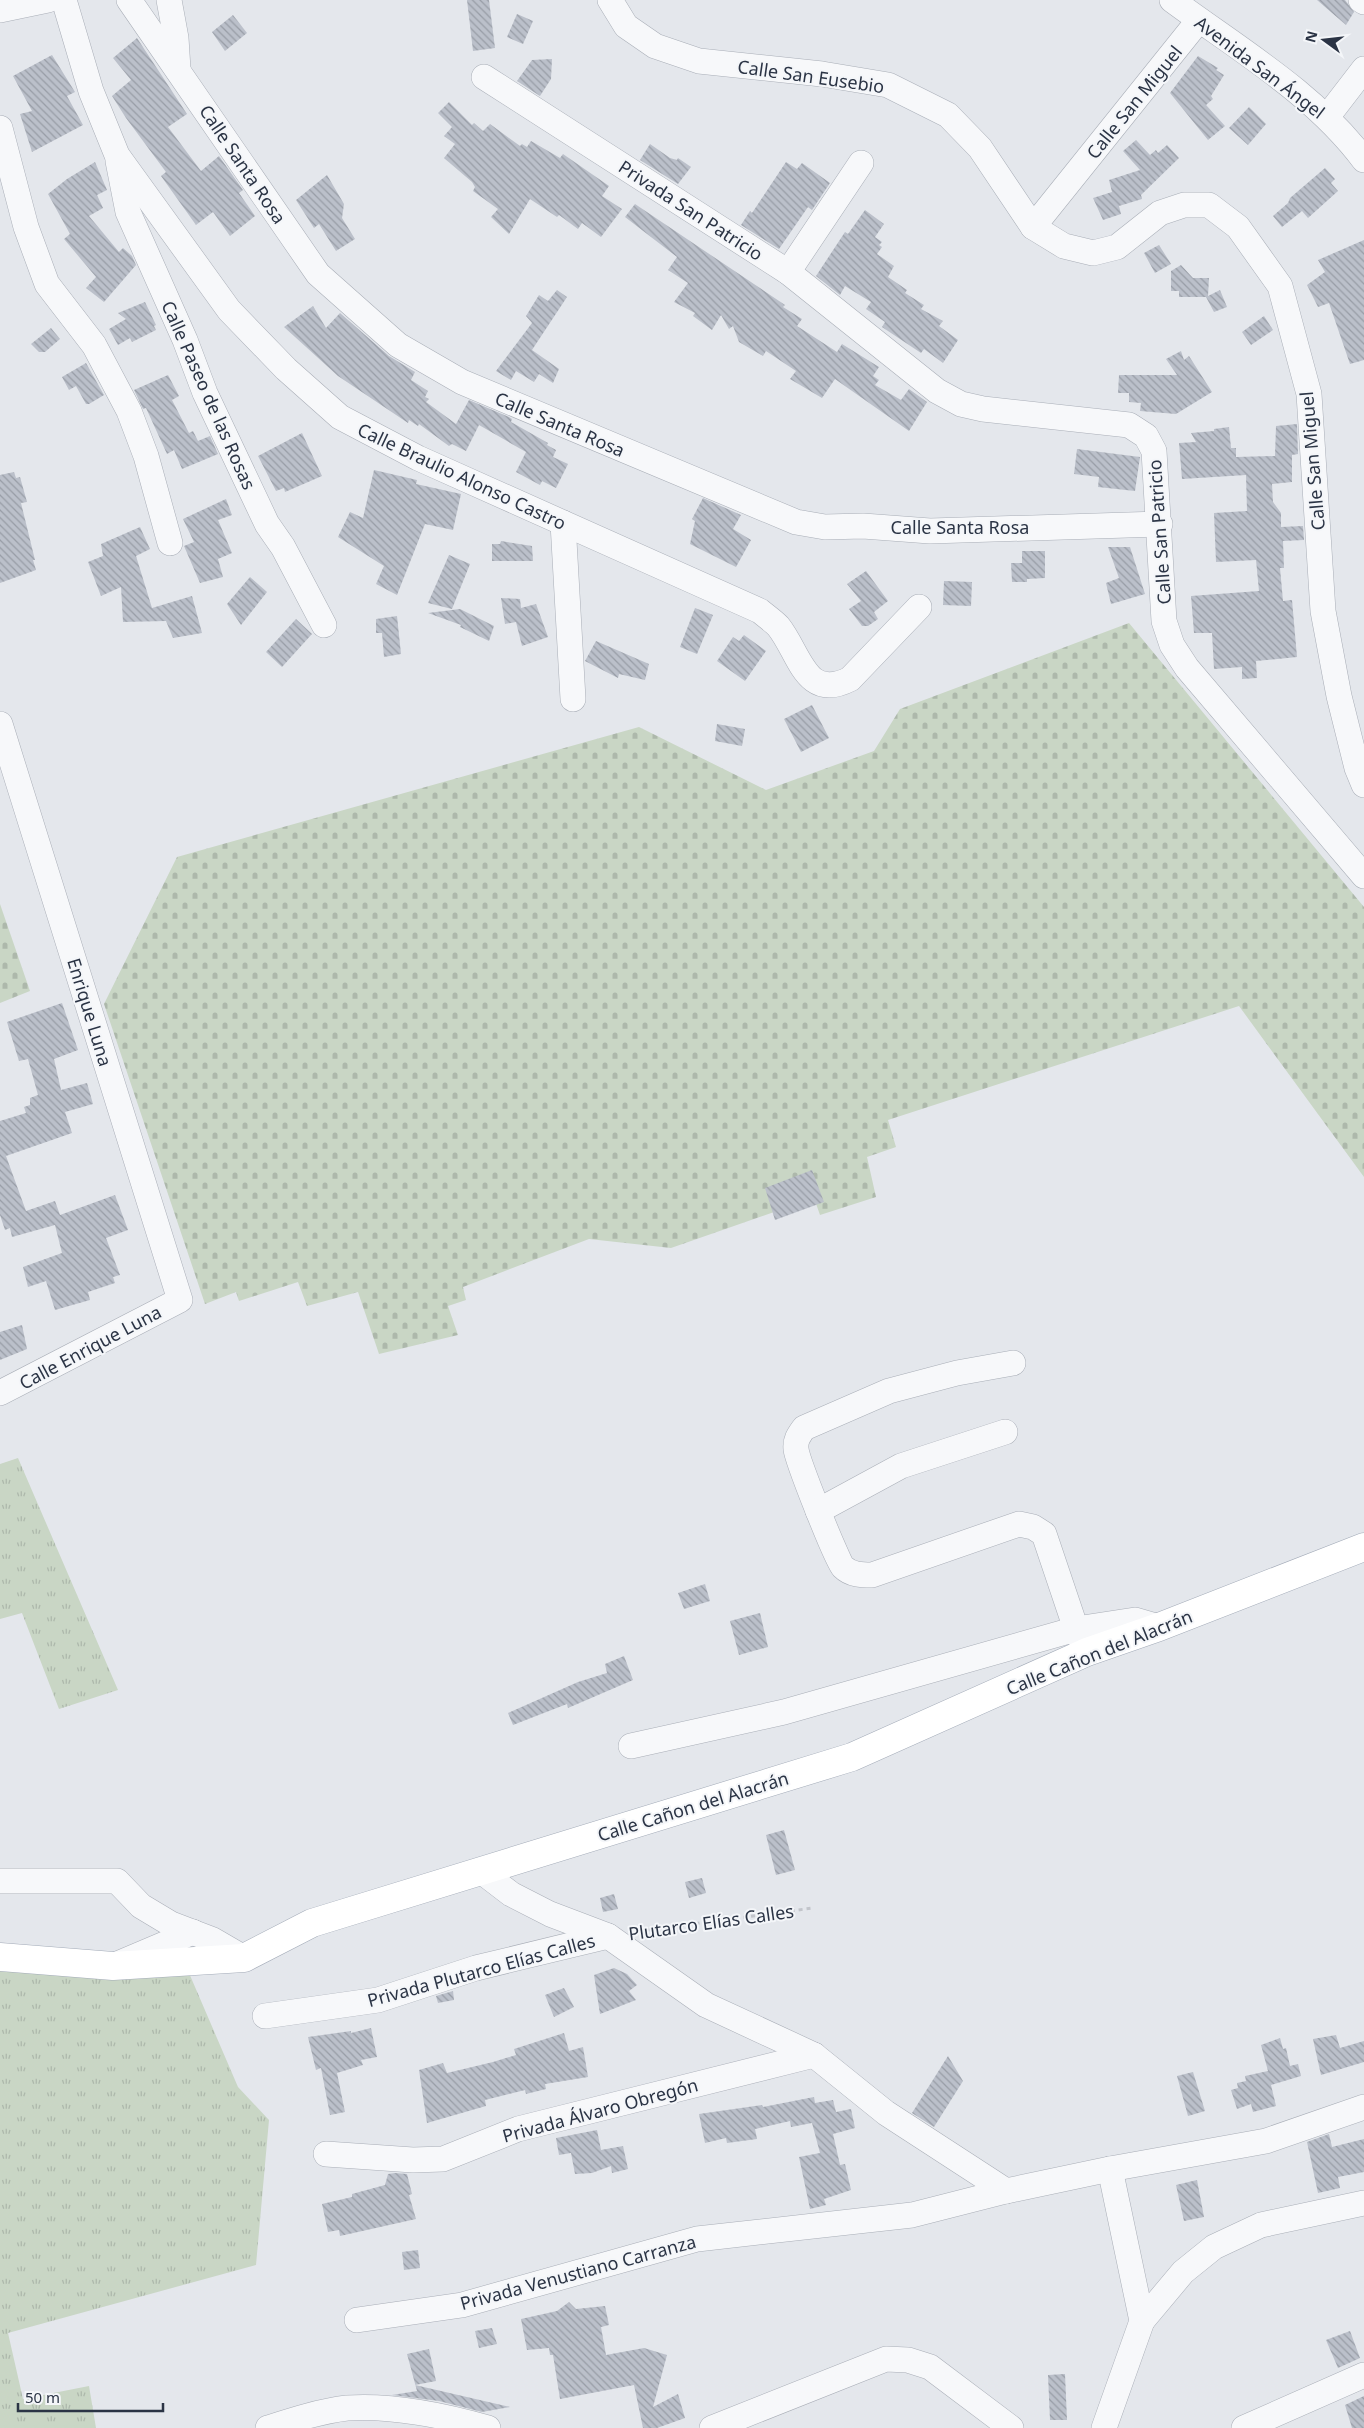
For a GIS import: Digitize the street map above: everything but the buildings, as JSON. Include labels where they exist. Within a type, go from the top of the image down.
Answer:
[{"type":"main road","name":"Calle Cañon del Alacrán","points":[[0,1957],[113,1966],[244,1958],[312,1922],[852,1757],[1082,1641],[1159,1628],[1364,1547]]},
{"type":"street","points":[[0,10],[48,0]]},
{"type":"street","name":"Calle Braulio Alonso Castro","points":[[64,0],[91,91],[117,155],[229,310],[286,369],[340,417],[418,458],[760,611],[778,626],[807,674],[823,686],[837,686],[850,680],[919,607]]},
{"type":"street","name":"Calle Santa Rosa","points":[[129,0],[318,274],[398,345],[462,382],[796,522],[825,527],[863,526],[930,531],[1160,524]]},
{"type":"street","points":[[169,0],[176,38],[178,69]]},
{"type":"street","name":"Calle San Eusebio","points":[[610,0],[626,26],[655,46],[681,55],[699,61],[822,74],[888,85],[948,115],[980,148],[1033,227]]},
{"type":"street","name":"Avenida San Ángel","points":[[1172,0],[1285,82],[1327,117],[1364,160]]},
{"type":"street","name":"Calle San Miguel","points":[[1199,20],[1033,227],[1064,246],[1092,253],[1118,247],[1160,213],[1184,205],[1209,205],[1238,227],[1280,286],[1309,394],[1323,611],[1341,705],[1357,768],[1364,784]]},
{"type":"street","points":[[1327,117],[1364,70]]},
{"type":"street","name":"Privada San Patricio","points":[[484,77],[788,272]]},
{"type":"street","points":[[0,128],[26,227],[47,284],[94,346],[129,412],[146,456],[170,543]]},
{"type":"street","name":"Calle Paseo de las Rosas","points":[[117,155],[128,212],[185,340],[205,393],[268,524],[283,547],[324,626]]},
{"type":"street","points":[[788,272],[861,163]]},
{"type":"street","name":"Calle San Patricio","points":[[788,272],[937,391],[961,404],[983,409],[1128,425],[1146,436],[1154,451],[1160,524],[1164,621],[1172,645],[1187,668],[1364,876]]},
{"type":"street","points":[[563,523],[573,700]]},
{"type":"street","name":"Enrique Luna","points":[[0,724],[183,1289]]},
{"type":"street","name":"Calle Enrique Luna","points":[[0,1394],[183,1289]]},
{"type":"street","points":[[631,1746],[784,1712],[1082,1641],[1044,1534],[1033,1527],[1019,1524],[872,1575],[858,1576],[842,1567],[818,1511],[796,1449],[796,1438],[804,1428],[889,1391],[958,1373],[1013,1363]]},
{"type":"street","points":[[818,1511],[901,1466],[1004,1432]]},
{"type":"street","points":[[481,1871],[511,1894],[550,1914],[608,1936],[706,2004],[814,2055],[886,2113],[1006,2191]]},
{"type":"street","points":[[0,1881],[116,1880],[141,1906],[171,1924],[213,1940],[244,1958]]},
{"type":"street","points":[[113,1966],[148,1949],[193,1932]]},
{"type":"street","name":"Privada Plutarco Elías Calles","points":[[265,2016],[378,2000],[476,1968],[608,1936]]},
{"type":"street","name":"Privada Álvaro Obregón","points":[[326,2154],[413,2160],[443,2159],[518,2129],[814,2055]]},
{"type":"street","name":"Privada Venustiano Carranza","points":[[357,2320],[462,2305],[697,2239],[912,2215],[1006,2191],[1110,2169],[1266,2141],[1364,2107]]},
{"type":"street","points":[[1110,2169],[1142,2321]]},
{"type":"street","points":[[1104,2428],[1142,2321],[1183,2272],[1214,2247],[1260,2225],[1364,2203]]},
{"type":"street","points":[[712,2428],[886,2359],[908,2360],[930,2367],[1011,2428]]},
{"type":"street","points":[[1244,2428],[1364,2375]]},
{"type":"street","points":[[268,2428],[346,2408],[386,2408],[469,2422],[488,2428]]},
{"type":"path","name":"Plutarco Elías Calles","points":[[608,1936],[813,1908]]},
{"type":"green space","points":[[1129,623],[1364,907],[1364,1177],[1239,1006],[888,1120],[896,1147],[867,1157],[876,1197],[820,1215],[814,1198],[671,1248],[589,1239],[463,1287],[466,1300],[448,1306],[458,1335],[379,1354],[358,1292],[307,1306],[298,1282],[239,1301],[236,1292],[205,1304],[104,1004],[177,857],[639,727],[766,790],[874,751],[900,709]]},
{"type":"green space","points":[[0,904],[30,991],[0,1003]]},
{"type":"green space","points":[[18,1458],[118,1690],[59,1709],[22,1613],[0,1619],[0,1464]]},
{"type":"green space","points":[[0,1957],[189,1973],[238,2087],[269,2120],[256,2265],[8,2333],[23,2399],[89,2386],[96,2428],[0,2428]]}]
